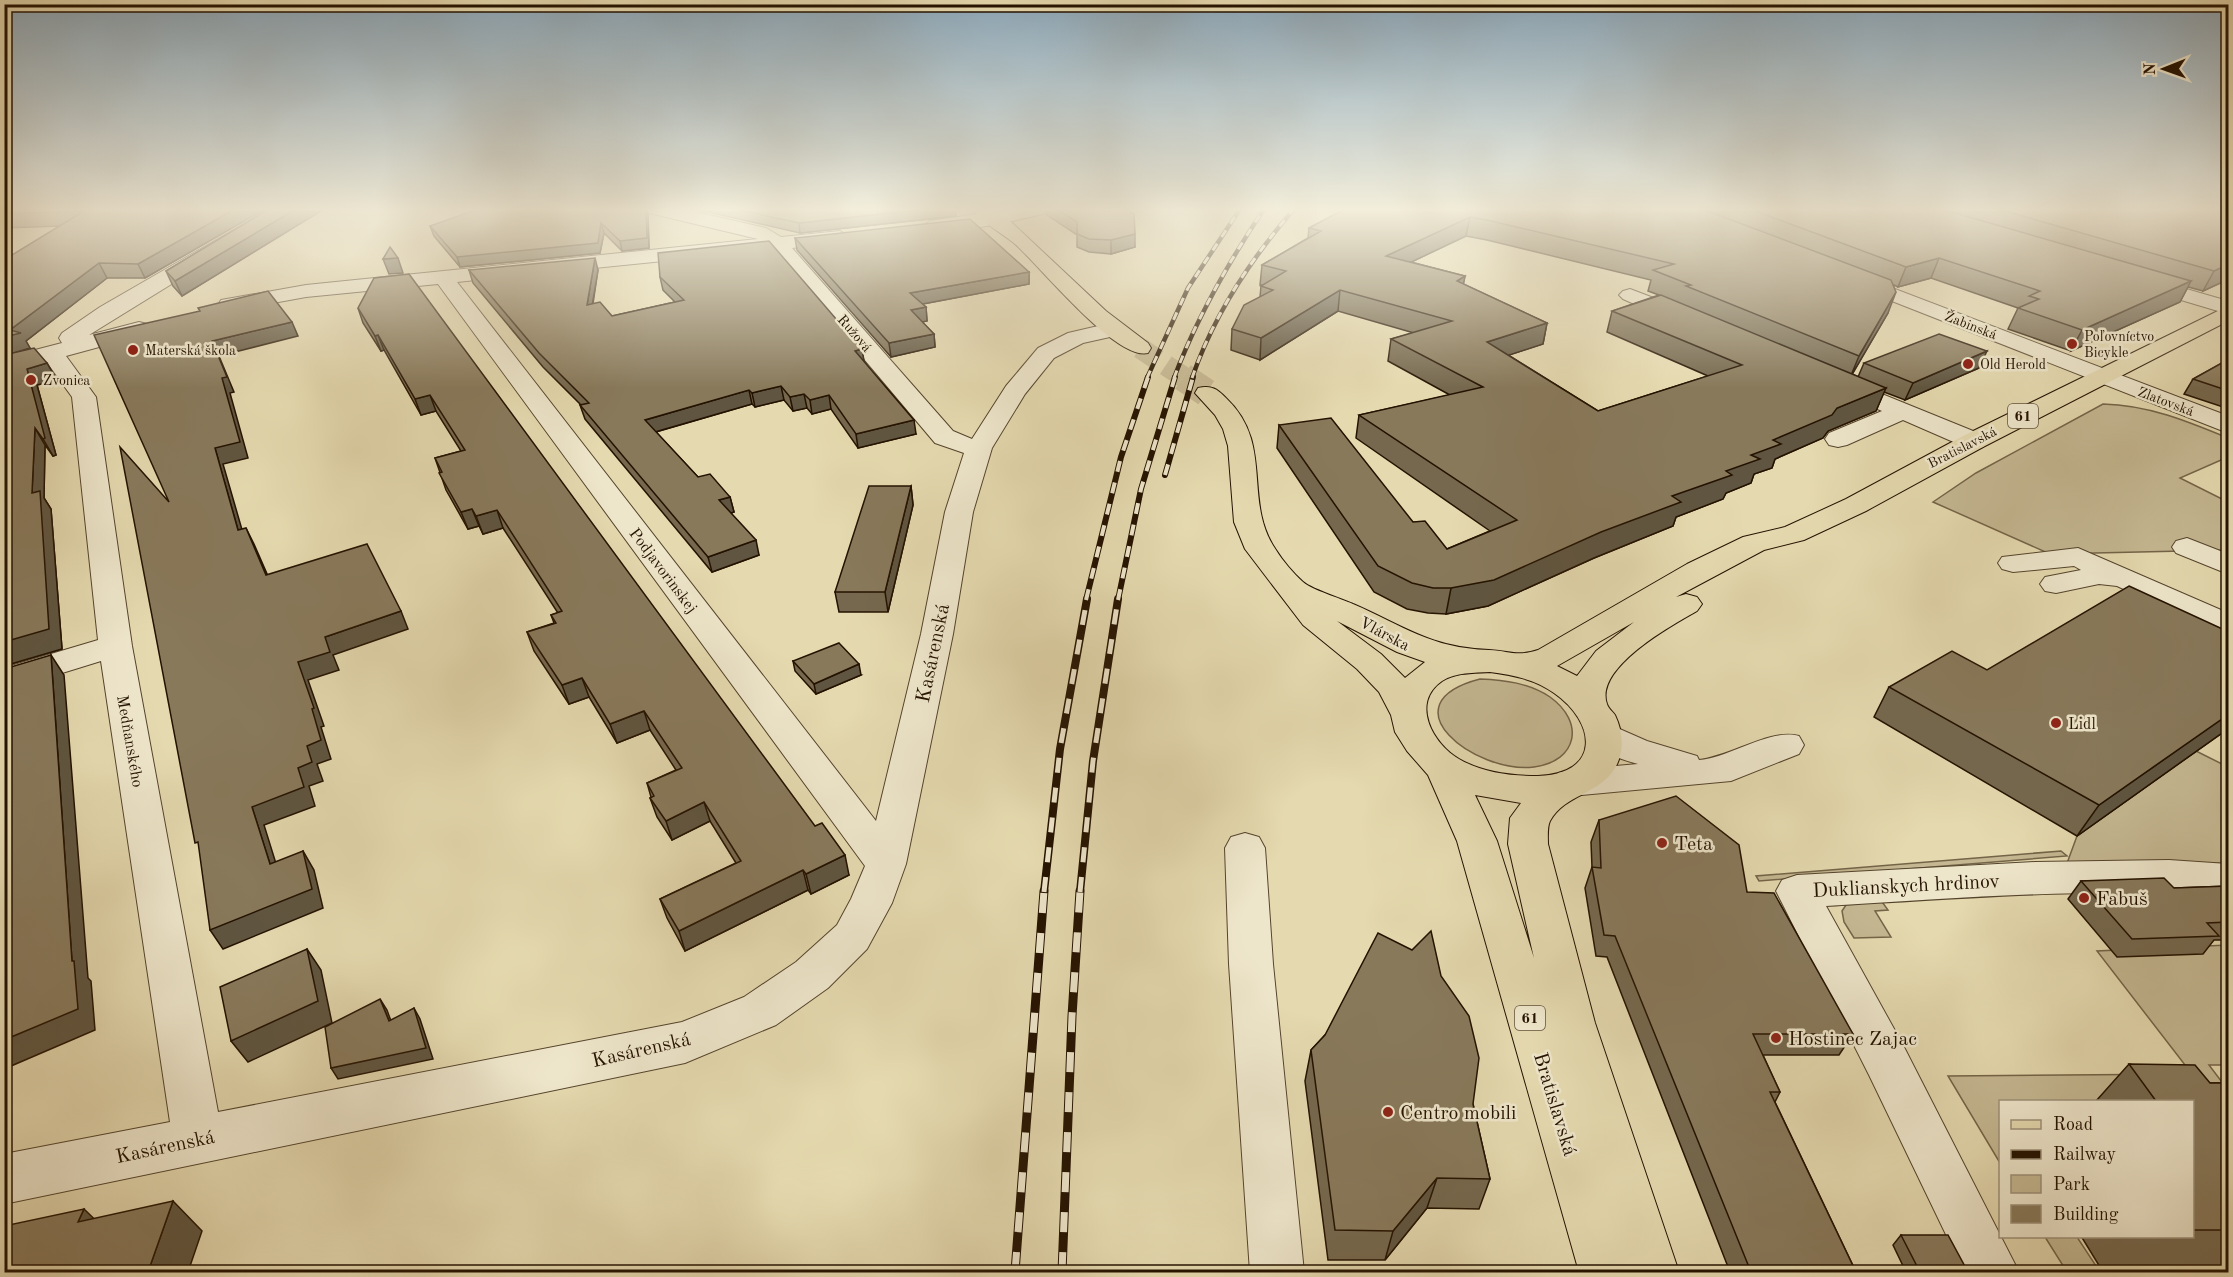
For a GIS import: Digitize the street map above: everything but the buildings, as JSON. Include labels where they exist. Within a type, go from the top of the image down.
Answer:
[{"type":"main road","points":[[1052,269],[1111,330],[1140,348]]},
{"type":"main road","name":"Bratislavská","points":[[1606,1272],[1478,841],[1444,768],[1414,735],[1407,712],[1408,699],[1419,681],[1438,669],[1458,663],[1506,663],[1550,657],[1698,571],[1744,548],[1794,534],[1856,505],[1974,441],[2229,313]]},
{"type":"main road","name":"Vlárska","points":[[1207,393],[1223,407],[1236,424],[1243,446],[1247,518],[1257,544],[1316,620],[1377,669],[1402,699],[1407,712]]},
{"type":"main road","name":"Bratislavská","points":[[1589,703],[1592,679],[1617,650],[1656,620],[1771,555],[1794,534]]},
{"type":"main road","name":"Vlárska","points":[[1287,582],[1405,646],[1438,655],[1506,663]]},
{"type":"main road","name":"Bratislavská","points":[[1506,663],[1566,684],[1589,703],[1606,735]]},
{"type":"main road","name":"61","points":[[1606,735],[1604,757],[1586,777],[1565,786],[1530,818],[1528,844],[1572,1023],[1652,1272]]},
{"type":"main road","name":"Bratislavská","points":[[1444,768],[1484,784],[1521,791],[1565,786]]},
{"type":"street","points":[[51,352],[99,318],[183,269]]},
{"type":"street","points":[[214,308],[306,291],[526,269]]},
{"type":"street","name":"Ružová","points":[[799,269],[944,437],[956,443],[979,448]]},
{"type":"street","name":"Žabinská","points":[[1830,270],[2104,376]]},
{"type":"street","points":[[2121,276],[2229,308]]},
{"type":"street","name":"Podjavorinskej","points":[[443,277],[886,864]]},
{"type":"street","points":[[1630,295],[1707,328]]},
{"type":"street","points":[[4,365],[147,326],[111,325],[102,323],[99,318]]},
{"type":"street","name":"Kasárenská","points":[[4,1179],[685,1042],[760,1011],[812,975],[852,937],[871,903],[886,864],[937,634],[959,512],[979,448],[1015,391],[1046,353],[1076,338],[1111,330]]},
{"type":"street","name":"Medňanského","points":[[51,352],[84,397],[115,646],[198,1139]]},
{"type":"street","points":[[1817,375],[1974,441]]},
{"type":"street","name":"Zlatovská","points":[[2104,376],[2229,425]]},
{"type":"street","points":[[1838,439],[1903,411]]},
{"type":"street","points":[[2187,547],[2229,565]]},
{"type":"street","points":[[2013,563],[2078,557],[2229,625]]},
{"type":"street","points":[[2056,584],[2099,575],[2134,582]]},
{"type":"street","points":[[4,680],[115,646]]},
{"type":"street","points":[[1606,735],[1658,759],[1708,772]]},
{"type":"street","points":[[1565,786],[1731,768],[1786,745]]},
{"type":"street","points":[[1245,848],[1251,964],[1276,1272]]},
{"type":"street","name":"Duklianskych hrdinov","points":[[1992,1272],[1886,1060],[1797,891],[2032,878],[2180,874],[2229,880]]},
{"type":"green space","points":[[2103,404],[2152,411],[2228,438],[2228,457],[2180,478],[2228,502],[2228,550],[2050,554],[1933,502],[1976,473]]},
{"type":"green space","points":[[1480,679],[1516,683],[1534,688],[1550,697],[1561,707],[1572,729],[1572,739],[1568,749],[1549,763],[1534,767],[1511,766],[1487,760],[1466,749],[1449,735],[1439,720],[1440,704],[1452,690]]},
{"type":"green space","points":[[2196,751],[2228,767],[2228,863],[2066,866],[2077,836]]},
{"type":"green space","points":[[2061,851],[2067,856],[1759,881],[1756,876]]},
{"type":"green space","points":[[1880,899],[1888,910],[1875,911],[1891,937],[1854,938],[1844,922],[1842,911],[1848,902]]},
{"type":"green space","points":[[2228,945],[2228,1065],[2209,1065],[2228,1090],[2194,1101],[1999,1100],[1999,1161],[1948,1076],[2192,1074],[2097,951]]},
{"type":"green space","points":[[2046,1238],[2078,1238],[2100,1272],[2067,1272]]},
{"type":"tunnel","points":[[1140,348],[1185,378]]},
{"type":"tunnel","points":[[1183,377],[1207,393]]},
{"type":"railway","points":[[1147,378],[1188,288],[1201,269]]},
{"type":"railway","points":[[1174,378],[1193,333],[1227,269]]},
{"type":"railway","points":[[1192,378],[1222,310],[1248,269]]},
{"type":"railway","points":[[1086,600],[1121,457],[1148,377]]},
{"type":"railway","points":[[1118,600],[1141,489],[1175,377]]},
{"type":"railway","points":[[1165,475],[1193,377]]},
{"type":"railway","points":[[1044,892],[1060,749],[1087,599]]},
{"type":"railway","points":[[1080,892],[1093,761],[1118,599]]},
{"type":"railway","points":[[1015,1272],[1044,891]]},
{"type":"railway","points":[[1062,1272],[1072,1016],[1080,891]]},
{"type":"place","name":"Poľovníctvo Bicykle","points":[[2072,344]]},
{"type":"place","name":"Materská škola","points":[[133,350]]},
{"type":"place","name":"Old Herold","points":[[1968,364]]},
{"type":"place","name":"Zvonica","points":[[31,380]]},
{"type":"place","name":"Lidl","points":[[2056,723]]},
{"type":"place","name":"Teta","points":[[1662,843]]},
{"type":"place","name":"Fabuš","points":[[2084,898]]},
{"type":"place","name":"Hostinec Zajac","points":[[1776,1038]]},
{"type":"place","name":"Centro mobili","points":[[1388,1112]]}]
